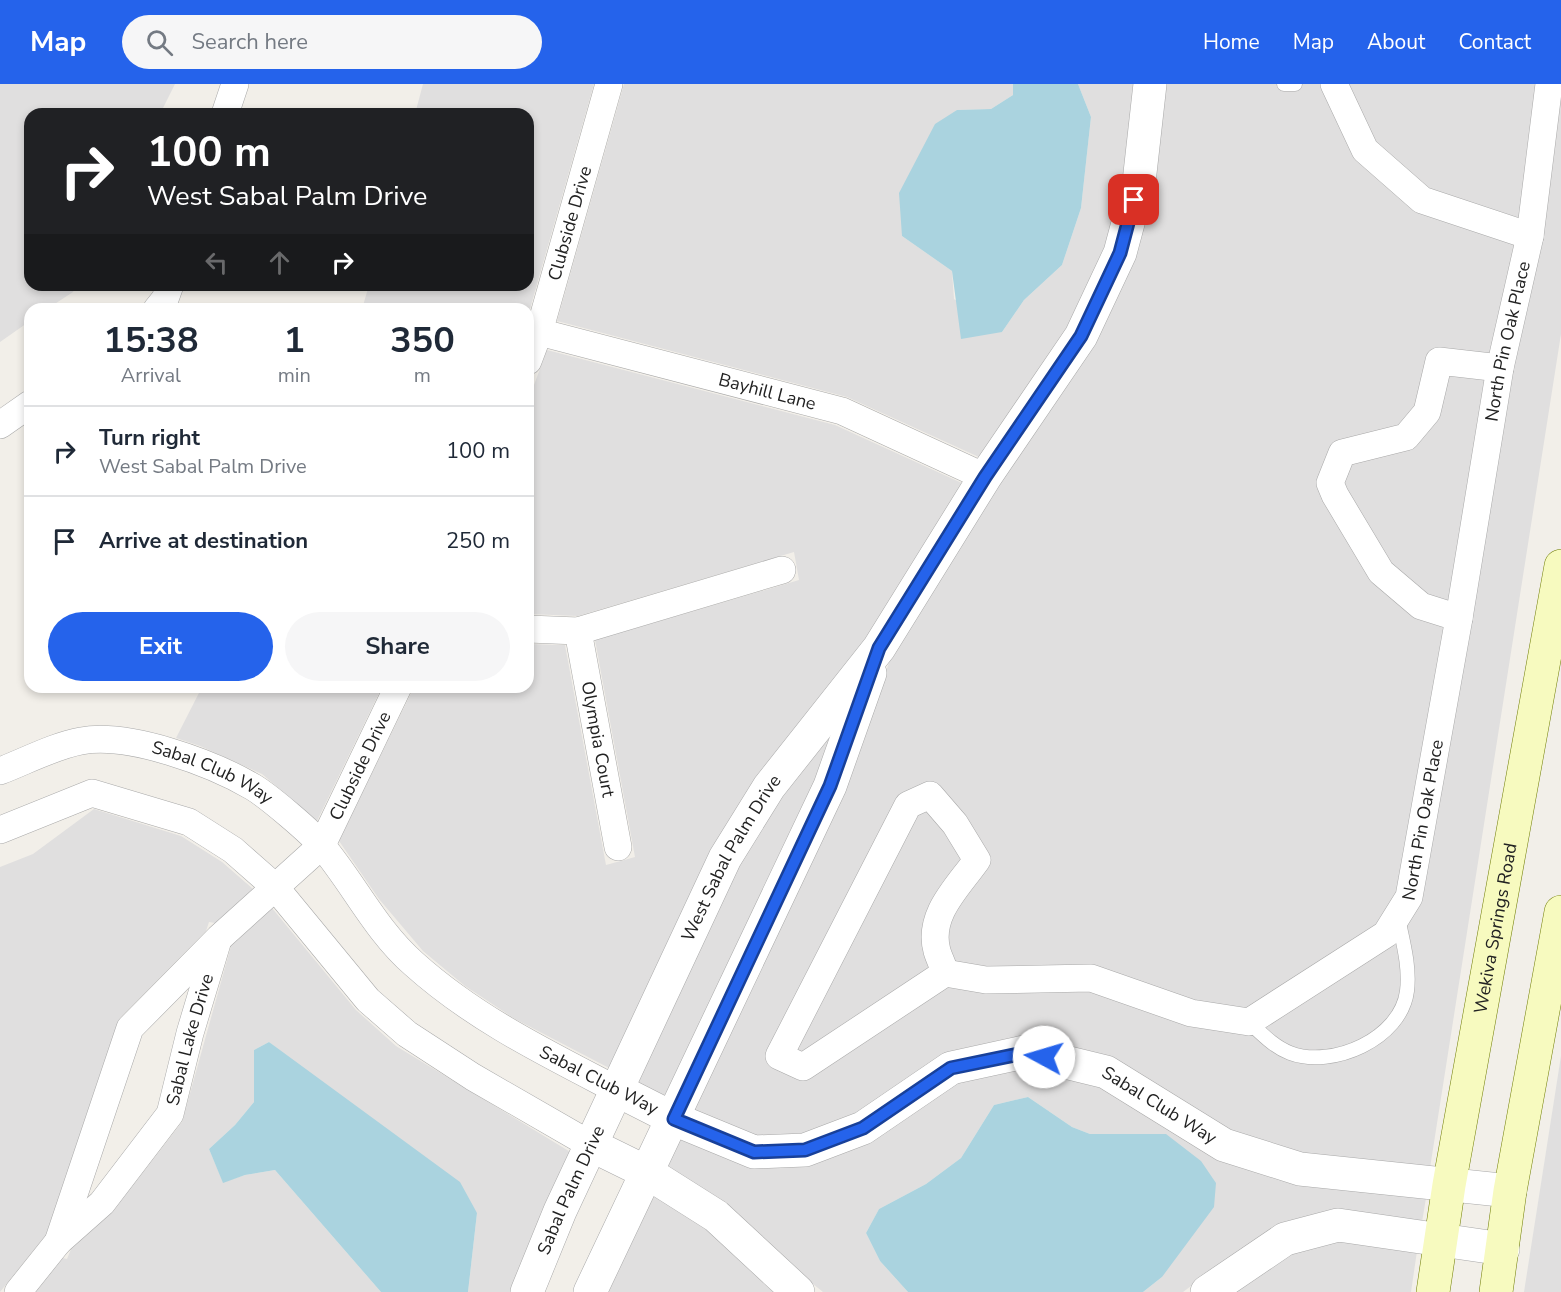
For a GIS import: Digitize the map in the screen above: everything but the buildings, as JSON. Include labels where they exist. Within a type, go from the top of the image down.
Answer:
[{"type":"main road","name":"Wekiva Springs Road","points":[[1433,1292],[1449,1185],[1561,566]]},
{"type":"main road","points":[[1496,1292],[1510,1191],[1561,912]]},
{"type":"street","points":[[227,108],[235,84]]},
{"type":"street","name":"Clubside Drive","points":[[534,345],[609,84]]},
{"type":"street","name":"West Sabal Palm Drive","points":[[617,1090],[725,858],[769,787],[879,648],[985,477],[1081,336],[1120,253],[1139,182],[1150,84]]},
{"type":"street","points":[[1334,84],[1365,150],[1422,200],[1530,236]]},
{"type":"street","name":"North Pin Oak Place","points":[[1249,1022],[1386,934],[1409,897],[1459,618],[1500,368],[1530,236],[1549,84]]},
{"type":"street","name":"Bayhill Lane","points":[[539,332],[842,411],[985,477]]},
{"type":"street","points":[[1459,618],[1421,606],[1381,572],[1330,483],[1342,453],[1406,437],[1427,412],[1439,361],[1500,368]]},
{"type":"street","points":[[534,629],[578,631],[782,570]]},
{"type":"street","name":"Olympia Court","points":[[578,631],[618,847]]},
{"type":"street","name":"West Sabal Palm Drive","points":[[648,1173],[830,786],[879,648]]},
{"type":"street","name":"Clubside Drive","points":[[322,845],[395,693]]},
{"type":"street","name":"Sabal Club Way","points":[[0,771],[81,741],[134,742],[193,759],[254,788],[322,845],[366,908],[420,970],[455,998],[506,1032],[617,1090],[674,1119],[754,1152],[805,1150],[863,1128],[951,1068],[1024,1053],[1106,1072],[1224,1145],[1300,1169],[1510,1191]]},
{"type":"street","points":[[0,830],[92,793],[189,822],[232,850],[275,887],[368,1000],[407,1034],[473,1077],[591,1145],[648,1173],[716,1216],[798,1292]]},
{"type":"street","points":[[945,973],[937,952],[935,928],[941,909],[977,860],[955,824],[930,795],[908,805],[779,1056],[803,1067],[945,973],[986,980],[1091,978],[1191,1013],[1249,1022]]},
{"type":"street","name":"Sabal Lake Drive","points":[[58,1242],[130,1028],[219,938],[322,845]]},
{"type":"street","name":"Sabal Lake Drive","points":[[18,1292],[58,1242],[102,1203],[170,1114],[190,1034],[219,938]]},
{"type":"street","name":"Sabal Palm Drive","points":[[527,1292],[617,1090]]},
{"type":"street","points":[[590,1292],[648,1173]]},
{"type":"street","points":[[1207,1292],[1286,1239],[1338,1225],[1503,1249]]},
{"type":"lane","points":[[1284,84],[1295,84]]},
{"type":"lane","points":[[1249,1022],[1271,1042],[1289,1053],[1306,1057],[1349,1054],[1365,1045],[1392,1022],[1402,1008],[1407,992],[1407,959],[1398,915]]},
{"type":"shaded area","points":[[0,84],[175,84],[163,108],[24,108],[24,291],[73,291],[56,303],[24,303],[24,325],[0,342]]},
{"type":"shaded area","points":[[423,84],[594,84],[532,303],[364,303],[367,291],[534,291],[534,108],[417,108]]},
{"type":"shaded area","points":[[624,84],[1013,84],[1013,95],[991,109],[957,110],[902,236],[952,271],[954,299],[1002,332],[1024,300],[1062,265],[1081,208],[1091,117],[1078,84],[1135,84],[1124,181],[1106,250],[1068,330],[981,458],[847,397],[557,321]]},
{"type":"shaded area","points":[[1165,84],[1561,84],[1561,334],[1430,1168],[1305,1154],[1232,1131],[1029,1038],[857,1115],[803,1136],[758,1137],[694,1110],[844,791],[892,654],[998,483],[1093,343]]},
{"type":"shaded area","points":[[547,350],[835,425],[964,484],[873,631],[870,631],[865,643],[611,1069],[515,1019],[465,986],[423,951],[379,899],[339,841],[411,693],[534,693],[534,644],[565,645],[606,865],[635,857],[595,640],[799,580],[794,552],[578,616],[534,614],[534,385]]},
{"type":"shaded area","points":[[199,693],[379,693],[317,821],[262,774],[200,746],[176,738]]},
{"type":"shaded area","points":[[837,723],[816,782],[668,1098],[637,1082],[738,864],[781,794]]},
{"type":"shaded area","points":[[94,809],[181,836],[222,862],[253,889],[215,923],[209,922],[206,931],[120,1018],[46,1235],[0,1292],[0,867],[33,854]]},
{"type":"shaded area","points":[[272,908],[356,1010],[396,1046],[572,1153],[512,1292],[468,1292],[477,1213],[269,1042],[254,1050],[254,1102],[235,1125],[209,1149],[223,1182],[245,1175],[275,1170],[381,1292],[35,1292],[63,1258],[67,1259],[71,1249],[113,1211],[182,1122],[231,946]]},
{"type":"shaded area","points":[[1561,1056],[1561,1292],[1524,1292]]},
{"type":"shaded area","points":[[1022,1068],[1098,1086],[1426,1198],[1422,1222],[1226,1260],[1183,1292],[1143,1292],[1162,1277],[1166,1134],[1090,1134],[1072,1127],[1028,1097],[994,1105],[961,1158],[926,1184],[879,1209],[866,1233],[880,1261],[908,1292],[823,1292],[667,1166],[680,1139],[746,1166],[956,1081]]},
{"type":"shaded area","points":[[653,1195],[706,1228],[773,1292],[605,1292]]},
{"type":"shaded area","points":[[1337,1240],[1417,1251],[1411,1292],[1229,1292],[1290,1252]]},
{"type":"water","points":[[1013,84],[1078,84],[1091,117],[1081,208],[1062,265],[1024,300],[1002,332],[961,339],[952,271],[902,236],[899,193],[935,124],[957,110],[991,109],[1013,95]]},
{"type":"water","points":[[269,1042],[460,1182],[477,1213],[468,1292],[381,1292],[275,1170],[245,1175],[223,1183],[209,1149],[235,1125],[254,1102],[254,1050]]},
{"type":"water","points":[[1028,1097],[1072,1127],[1090,1134],[1166,1134],[1201,1161],[1216,1183],[1214,1207],[1162,1277],[1143,1292],[908,1292],[880,1261],[866,1233],[879,1209],[926,1184],[961,1158],[994,1105]]},
{"type":"route","points":[[1044,1057],[1024,1053],[951,1068],[863,1128],[805,1150],[754,1152],[674,1119],[830,786],[879,648],[985,477],[1081,336],[1120,253],[1134,200]]}]
